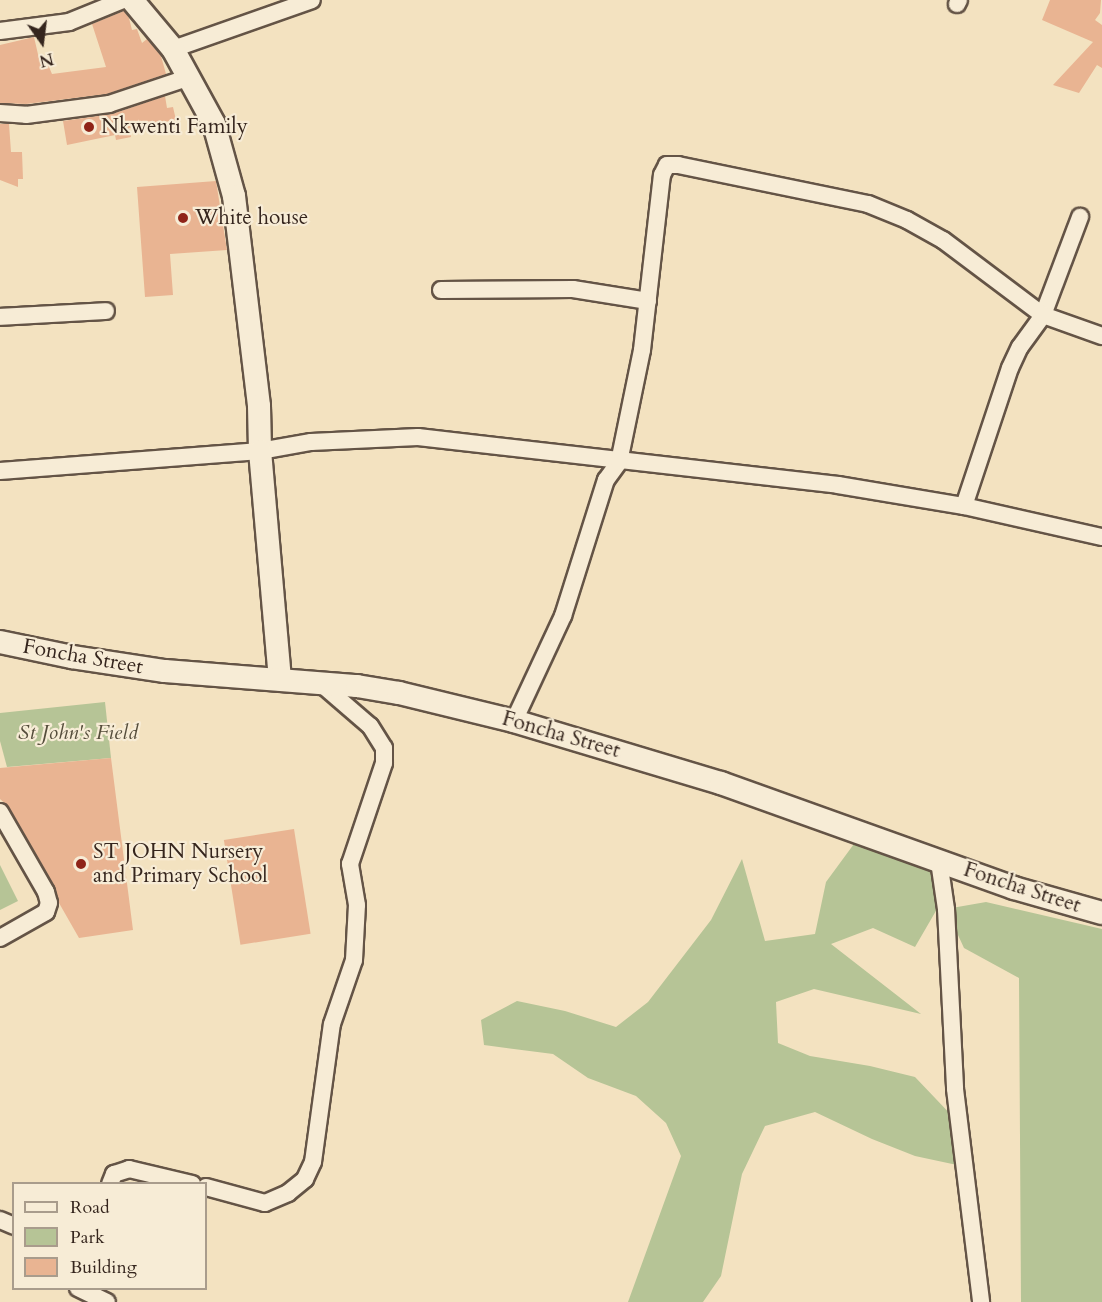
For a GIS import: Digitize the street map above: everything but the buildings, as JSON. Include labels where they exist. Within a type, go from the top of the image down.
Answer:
[{"type":"main road","points":[[132,0],[173,49],[214,124],[234,196],[259,406],[260,451],[280,679]]},
{"type":"main road","name":"Foncha Street","points":[[0,642],[72,657],[165,671],[318,681],[399,693],[514,721],[721,783],[1014,888],[1102,913]]},
{"type":"street","points":[[0,31],[69,22],[123,0]]},
{"type":"street","points":[[173,49],[312,0]]},
{"type":"street","points":[[0,113],[26,115],[109,104],[189,77]]},
{"type":"street","points":[[514,721],[562,616],[606,480],[619,462],[642,350],[662,175],[668,165],[678,165],[868,204],[943,240],[1043,315],[1102,336]]},
{"type":"street","points":[[964,506],[1010,368],[1020,346],[1043,315],[1080,217]]},
{"type":"street","points":[[441,290],[573,289],[648,301]]},
{"type":"street","points":[[0,317],[105,311]]},
{"type":"street","points":[[0,471],[260,451],[311,442],[418,436],[619,462],[838,485],[964,506],[1102,537]]},
{"type":"street","points":[[207,1187],[265,1203],[288,1193],[305,1179],[313,1162],[332,1024],[350,978],[354,960],[357,905],[350,864],[384,763],[384,748],[370,726],[318,681]]},
{"type":"street","points":[[0,812],[46,892],[49,903],[46,912],[0,938]]},
{"type":"street","points":[[939,861],[946,909],[955,1089],[981,1302]]},
{"type":"street","points":[[111,1182],[114,1174],[129,1169],[184,1182]]},
{"type":"street","points":[[82,1290],[107,1302]]},
{"type":"green space","name":"St John's Field","points":[[105,702],[111,758],[7,767],[0,741],[0,713]]},
{"type":"green space","points":[[862,833],[939,861],[944,897],[915,947],[873,928],[831,944],[921,1014],[814,989],[776,1002],[778,1043],[810,1056],[870,1066],[915,1077],[956,1120],[957,1165],[915,1156],[815,1112],[765,1126],[742,1174],[721,1276],[703,1302],[628,1302],[681,1156],[666,1123],[636,1096],[588,1078],[553,1054],[484,1045],[481,1020],[517,1001],[565,1011],[616,1027],[648,1002],[711,920],[742,859],[765,941],[815,934],[826,882]]},
{"type":"green space","points":[[0,865],[18,901],[0,910]]},
{"type":"green space","points":[[986,902],[1102,929],[1102,1302],[1021,1302],[1019,978],[964,948],[946,909]]},
{"type":"place","name":"Nkwenti Family","points":[[89,127]]},
{"type":"place","name":"White house","points":[[183,218]]},
{"type":"place","name":"ST JOHN Nursery and Primary School","points":[[81,864]]}]
